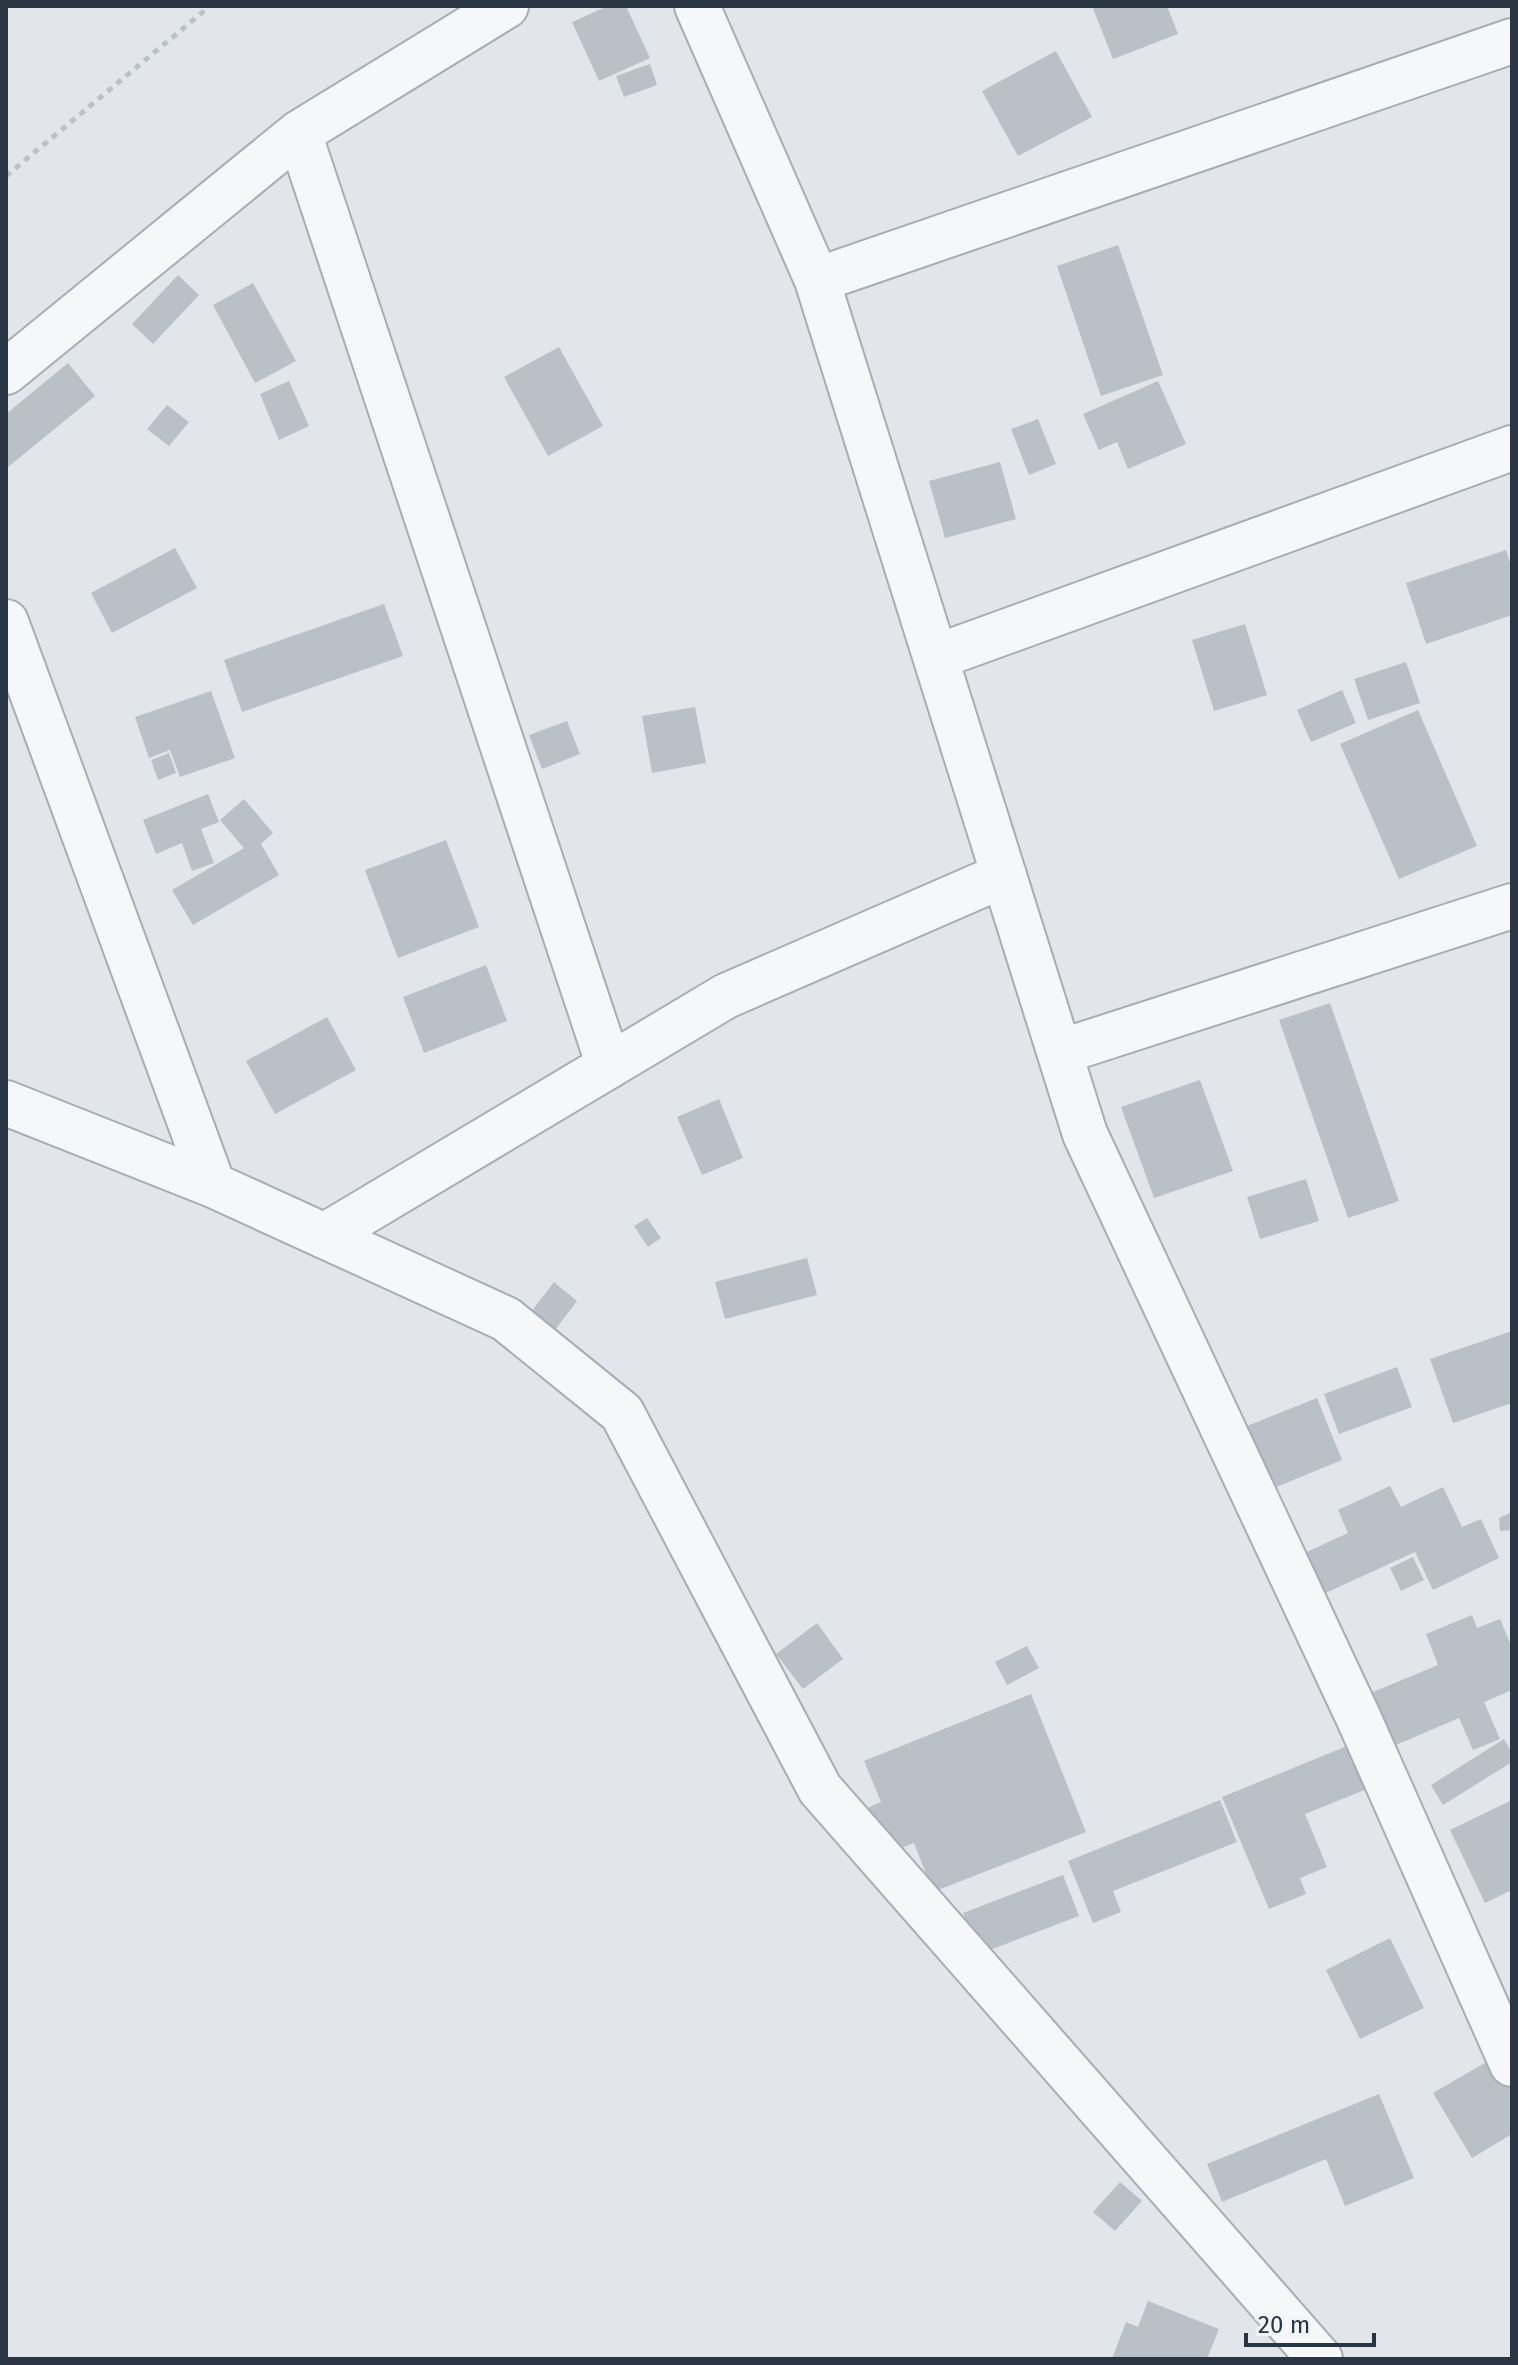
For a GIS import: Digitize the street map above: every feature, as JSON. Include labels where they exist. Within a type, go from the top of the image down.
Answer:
[{"type":"street","points":[[6,372],[299,133],[506,6]]},
{"type":"street","points":[[697,6],[817,280],[1085,1134],[1359,1719],[1512,2064]]},
{"type":"street","points":[[817,280],[1512,41]]},
{"type":"street","points":[[299,133],[609,1066]]},
{"type":"street","points":[[936,657],[1512,448]]},
{"type":"street","points":[[6,622],[213,1185]]},
{"type":"street","points":[[324,1236],[726,996],[1004,875]]},
{"type":"street","points":[[1060,1052],[1512,906]]},
{"type":"street","points":[[6,1103],[213,1185],[506,1319],[622,1413],[820,1789],[1320,2359]]},
{"type":"path","points":[[6,176],[210,6]]},
{"type":"building","points":[[608,6],[626,6],[650,58],[599,81],[572,22]]},
{"type":"building","points":[[1092,6],[1167,6],[1178,34],[1113,59]]},
{"type":"building","points":[[1056,51],[1092,117],[1018,156],[982,91]]},
{"type":"building","points":[[650,64],[657,85],[624,97],[616,76]]},
{"type":"building","points":[[1118,245],[1163,375],[1101,396],[1057,266]]},
{"type":"building","points":[[178,275],[199,295],[153,344],[132,324]]},
{"type":"building","points":[[253,283],[296,361],[255,383],[213,305]]},
{"type":"building","points":[[559,347],[603,426],[548,456],[504,377]]},
{"type":"building","points":[[68,363],[95,396],[8,467],[6,414]]},
{"type":"building","points":[[289,381],[309,426],[279,440],[260,394]]},
{"type":"building","points":[[1158,381],[1186,444],[1128,469],[1117,442],[1099,450],[1083,414]]},
{"type":"building","points":[[167,405],[189,422],[169,446],[147,429]]},
{"type":"building","points":[[1038,419],[1056,464],[1029,475],[1011,429]]},
{"type":"building","points":[[1000,462],[1016,519],[945,538],[929,481]]},
{"type":"building","points":[[175,548],[197,588],[112,633],[91,593]]},
{"type":"building","points":[[1506,550],[1512,569],[1512,615],[1426,644],[1406,583]]},
{"type":"building","points":[[384,604],[403,656],[242,712],[224,660]]},
{"type":"building","points":[[1245,624],[1267,695],[1214,711],[1192,640]]},
{"type":"building","points":[[1406,662],[1420,703],[1368,720],[1354,679]]},
{"type":"building","points":[[1342,690],[1356,723],[1311,742],[1297,710]]},
{"type":"building","points":[[211,691],[235,758],[180,777],[170,750],[149,758],[135,717]]},
{"type":"building","points":[[695,707],[706,763],[652,773],[642,716]]},
{"type":"building","points":[[1418,710],[1477,846],[1399,879],[1340,744]]},
{"type":"building","points":[[567,721],[580,754],[542,769],[529,735]]},
{"type":"building","points":[[169,753],[176,773],[158,780],[151,760]]},
{"type":"building","points":[[208,794],[219,822],[201,829],[214,863],[192,871],[182,843],[156,854],[143,820]]},
{"type":"building","points":[[244,799],[273,833],[261,844],[279,875],[193,925],[172,890],[244,848],[220,820]]},
{"type":"building","points":[[446,840],[479,927],[398,958],[365,870]]},
{"type":"building","points":[[486,965],[507,1021],[424,1053],[403,997]]},
{"type":"building","points":[[1330,1003],[1399,1201],[1348,1218],[1279,1020]]},
{"type":"building","points":[[327,1017],[356,1070],[275,1114],[246,1061]]},
{"type":"building","points":[[1200,1080],[1233,1171],[1154,1198],[1121,1107]]},
{"type":"building","points":[[719,1099],[743,1158],[702,1175],[677,1117]]},
{"type":"building","points":[[1306,1179],[1319,1221],[1260,1239],[1247,1197]]},
{"type":"building","points":[[647,1218],[661,1238],[648,1247],[634,1226]]},
{"type":"building","points":[[807,1258],[817,1295],[725,1319],[715,1282]]},
{"type":"building","points":[[554,1282],[577,1301],[555,1330],[531,1312]]},
{"type":"building","points":[[1512,1331],[1512,1403],[1453,1423],[1430,1359]]},
{"type":"building","points":[[1397,1367],[1412,1407],[1339,1434],[1324,1394]]},
{"type":"building","points":[[1317,1398],[1342,1460],[1252,1497],[1227,1434]]},
{"type":"building","points":[[1390,1486],[1401,1507],[1443,1487],[1462,1527],[1481,1519],[1499,1558],[1433,1590],[1415,1552],[1306,1602],[1287,1561],[1348,1533],[1338,1510]]},
{"type":"building","points":[[1512,1512],[1512,1530],[1500,1531],[1499,1518]]},
{"type":"building","points":[[1413,1557],[1424,1580],[1401,1591],[1390,1568]]},
{"type":"building","points":[[1472,1615],[1477,1628],[1500,1619],[1512,1648],[1512,1690],[1484,1702],[1500,1739],[1473,1750],[1459,1718],[1396,1745],[1373,1692],[1438,1665],[1426,1634]]},
{"type":"building","points":[[817,1623],[843,1659],[803,1689],[776,1654]]},
{"type":"building","points":[[1027,1646],[1039,1668],[1007,1685],[995,1662]]},
{"type":"building","points":[[1031,1694],[1086,1832],[933,1892],[914,1843],[884,1855],[865,1809],[881,1802],[864,1761]]},
{"type":"building","points":[[1504,1739],[1512,1753],[1512,1762],[1443,1805],[1431,1785]]},
{"type":"building","points":[[1359,1741],[1377,1785],[1305,1814],[1327,1867],[1300,1878],[1306,1894],[1269,1909],[1222,1797]]},
{"type":"building","points":[[1220,1800],[1237,1842],[1113,1891],[1121,1912],[1093,1923],[1068,1861]]},
{"type":"building","points":[[1512,1800],[1512,1890],[1485,1903],[1450,1830]]},
{"type":"building","points":[[1063,1875],[1079,1916],[979,1954],[963,1913]]},
{"type":"building","points":[[1390,1938],[1424,2008],[1360,2039],[1326,1970]]},
{"type":"building","points":[[1507,2050],[1512,2058],[1512,2134],[1472,2158],[1433,2093]]},
{"type":"building","points":[[1379,2094],[1414,2178],[1345,2206],[1326,2159],[1222,2202],[1207,2164]]},
{"type":"building","points":[[1120,2182],[1142,2201],[1115,2231],[1093,2212]]},
{"type":"building","points":[[1148,2301],[1219,2329],[1207,2359],[1112,2359],[1126,2322],[1138,2327]]}]
